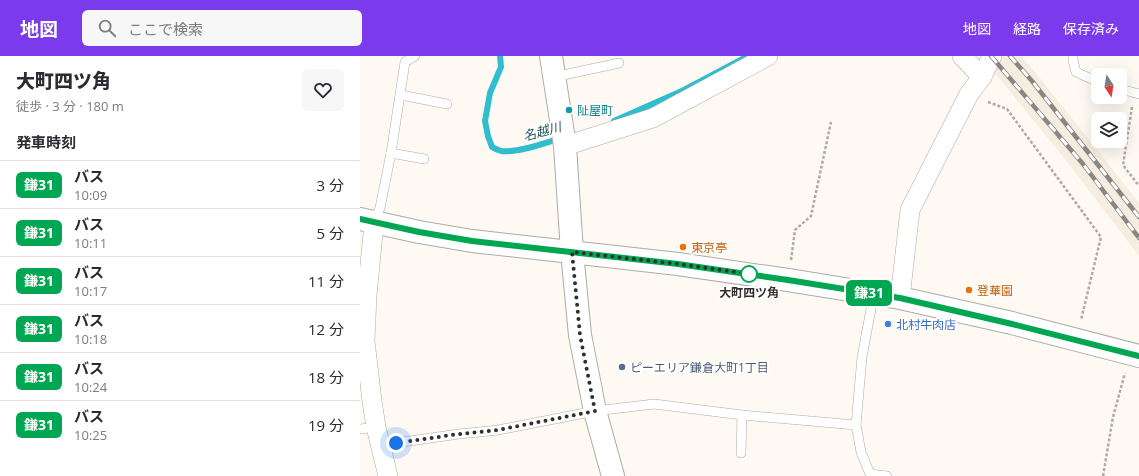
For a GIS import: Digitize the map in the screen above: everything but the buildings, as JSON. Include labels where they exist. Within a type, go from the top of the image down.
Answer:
[{"type":"main road","points":[[553,66],[563,137],[580,335],[595,411],[613,476]]},
{"type":"main road","points":[[367,221],[472,241],[678,264],[900,298],[1012,324],[1134,355]]},
{"type":"street","points":[[563,137],[653,118],[746,62],[768,56]]},
{"type":"street","points":[[962,56],[982,77]]},
{"type":"street","points":[[900,298],[910,210],[969,94],[982,77],[992,56]]},
{"type":"street","points":[[367,221],[366,341],[372,401],[368,428],[381,445],[388,476]]},
{"type":"lane","points":[[367,221],[380,208],[406,62],[415,56]]},
{"type":"lane","points":[[1073,56],[1076,72],[1091,79]]},
{"type":"lane","points":[[553,66],[619,63]]},
{"type":"lane","points":[[1127,91],[1137,94]]},
{"type":"lane","points":[[401,95],[447,104]]},
{"type":"lane","points":[[391,153],[424,159]]},
{"type":"lane","points":[[874,294],[862,357],[856,425],[861,452],[870,474],[887,476]]},
{"type":"lane","points":[[381,445],[498,430],[595,411],[654,404],[742,415],[856,425]]},
{"type":"lane","points":[[741,453],[742,415]]},
{"type":"path","points":[[969,94],[1007,109],[1101,237],[1076,340]]},
{"type":"path","points":[[1137,94],[1122,165],[1139,186]]},
{"type":"path","points":[[788,280],[795,230],[811,216],[831,122]]},
{"type":"path","points":[[1103,476],[1113,417],[1134,355]]},
{"type":"shaded area","points":[[981,56],[1022,56],[1091,142],[1091,148],[1096,148],[1099,152],[1139,203],[1139,256],[1065,159]]},
{"type":"waterway","name":"名越川","points":[[500,56],[501,67],[490,93],[485,121],[492,147],[501,151],[515,151],[561,138]]},
{"type":"waterway","name":"名越川","points":[[614,121],[684,90],[748,56]]},
{"type":"railway","points":[[991,56],[1083,164],[1139,238]]},
{"type":"railway","points":[[1010,56],[1032,81],[1139,217]]},
{"type":"bus line","name":"鎌31","points":[[360,219],[419,232],[472,241],[678,264],[900,298],[1139,356]]},
{"type":"place","name":"阯屋町","points":[[569,110]]},
{"type":"place","name":"東京亭","points":[[683,247]]},
{"type":"place","name":"大町四ツ角","points":[[749,274]]},
{"type":"place","name":"登華園","points":[[969,290]]},
{"type":"place","name":"北村牛肉店","points":[[888,324]]},
{"type":"place","name":"ピーエリア鎌倉大町1丁目","points":[[622,367]]},
{"type":"route","points":[[396,443],[498,430],[595,411],[580,335],[572,252],[678,264],[756,275],[749,274]]}]
